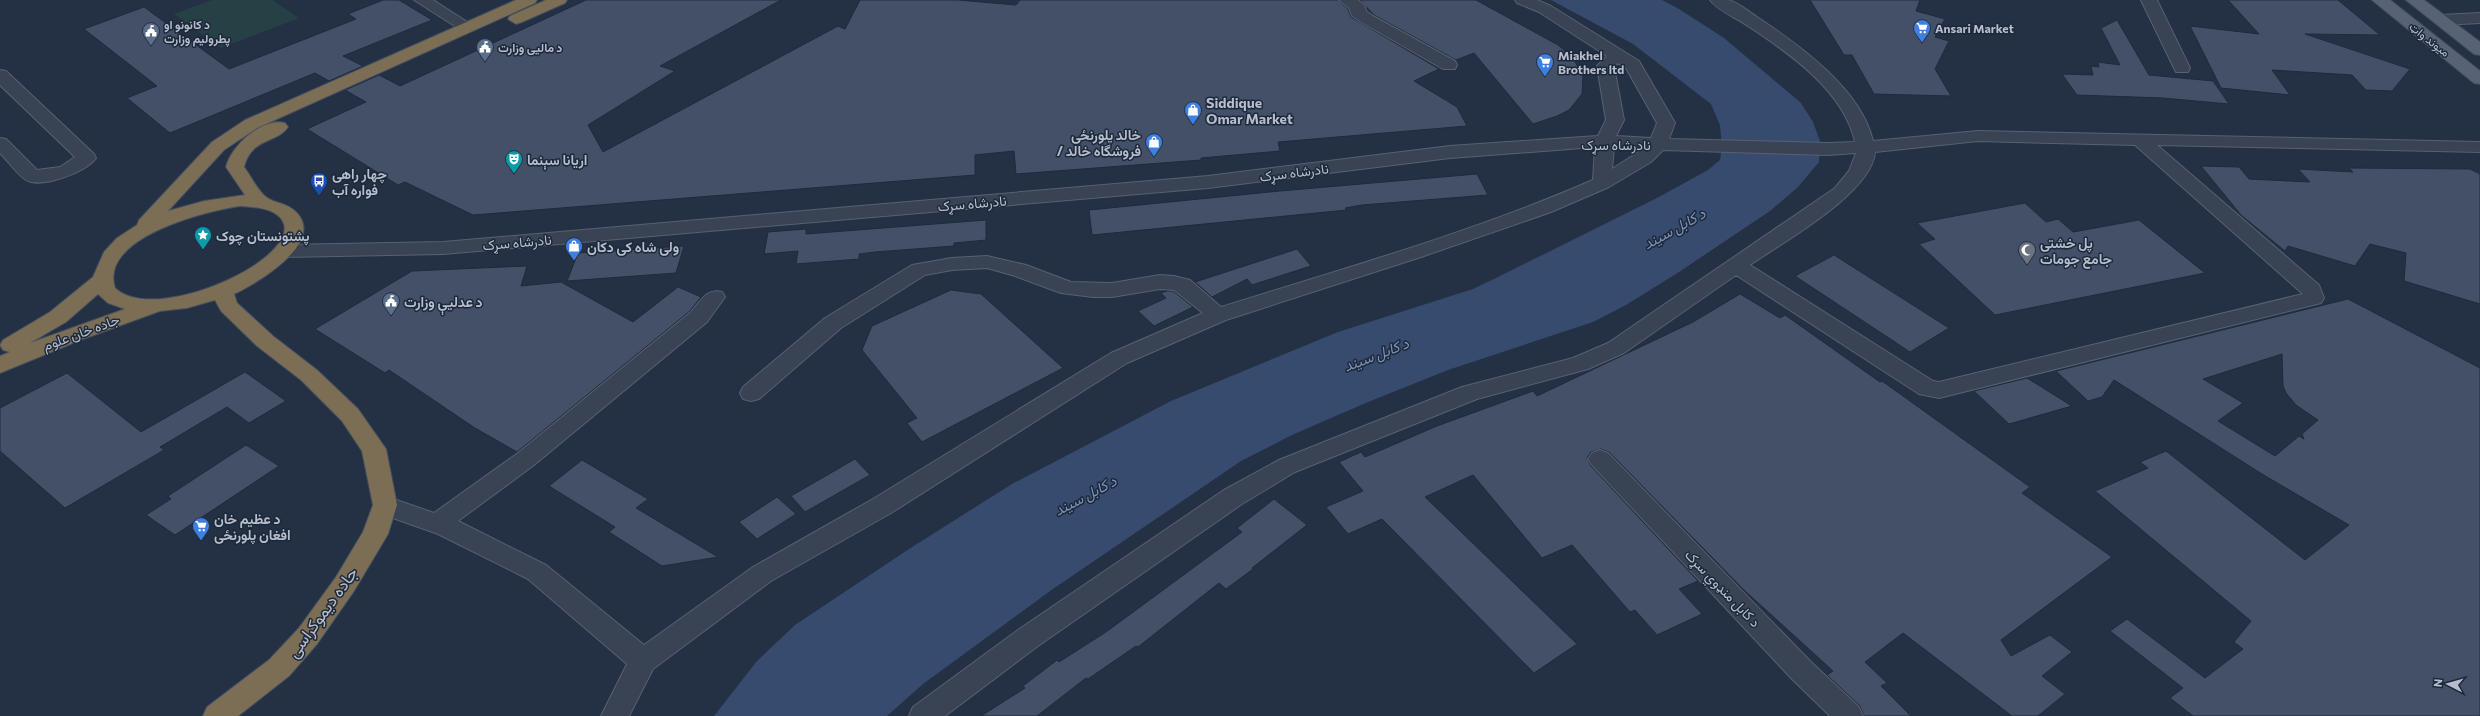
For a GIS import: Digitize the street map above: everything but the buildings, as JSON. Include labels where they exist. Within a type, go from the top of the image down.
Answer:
[{"type":"highway","points":[[136,235],[218,146],[231,136],[276,112],[529,0]]},
{"type":"highway","points":[[259,201],[235,167],[236,159],[243,149],[259,136],[559,0]]},
{"type":"highway","points":[[240,200],[259,201],[277,205],[289,213],[295,223],[293,237],[284,251],[270,264],[248,279],[222,291],[194,300],[165,305],[140,305],[120,300],[107,292],[102,280],[106,265],[117,250],[136,235],[155,224],[198,207],[240,200]]},
{"type":"highway","name":"جادہ خان علوم","points":[[0,351],[58,317],[102,280]]},
{"type":"highway","points":[[222,291],[228,306],[265,340],[308,375],[350,415],[374,450],[385,504]]},
{"type":"highway","name":"جادہ خان علوم","points":[[0,365],[50,342],[102,323],[165,305]]},
{"type":"highway","name":"جاده دیموکراسی","points":[[217,716],[279,668],[308,636],[345,584],[375,534],[385,504]]},
{"type":"main road","name":"میوند واټ","points":[[2380,0],[2480,79]]},
{"type":"main road","name":"میوند واټ","points":[[2414,0],[2480,50]]},
{"type":"street","points":[[422,0],[467,27]]},
{"type":"street","points":[[1347,0],[1356,6],[1358,13],[1367,19],[1449,65]]},
{"type":"street","points":[[615,716],[643,661],[762,574],[882,506],[1119,358],[1218,315],[1414,253],[1544,208],[1602,182],[1644,158],[1658,144],[1666,123],[1633,65],[1616,56],[1545,10],[1523,0]]},
{"type":"street","points":[[923,716],[1028,638],[1233,496],[1287,466],[1470,393],[1580,364],[1616,348],[1842,192],[1860,171],[1864,163],[1866,147],[1857,115],[1832,87],[1795,53],[1754,22],[1718,0]]},
{"type":"street","points":[[2149,0],[2182,68]]},
{"type":"street","points":[[2440,20],[2480,18]]},
{"type":"street","points":[[1602,182],[1605,141],[1615,120],[1605,66],[1616,56]]},
{"type":"street","points":[[0,75],[68,142],[87,158],[65,172],[33,176],[0,143]]},
{"type":"street","name":"نادرشاه سړک","points":[[284,251],[443,248],[1208,182],[1450,152],[1605,141],[1712,147],[1828,149],[1866,147],[1978,136],[2480,147]]},
{"type":"street","points":[[1736,265],[1927,388],[1939,390],[2314,298],[2312,290],[2139,139]]},
{"type":"street","points":[[751,393],[833,323],[919,270],[952,264],[987,262],[1019,270],[1068,288],[1112,290],[1160,282],[1174,283],[1183,285],[1218,315]]},
{"type":"street","points":[[438,523],[526,459],[699,317],[715,297]]},
{"type":"street","name":"د کابل منډوي سړک","points":[[1600,459],[1801,670],[1849,716]]},
{"type":"street","points":[[385,504],[438,523],[537,572],[643,661]]},
{"type":"green space","points":[[212,0],[272,0],[299,18],[221,48],[174,14]]},
{"type":"water","name":"د کابل سيند","points":[[1551,0],[1662,0],[1679,9],[1724,38],[1801,103],[1813,122],[1820,141],[1819,162],[1798,187],[1770,211],[1679,272],[1626,305],[1593,322],[1448,370],[1368,402],[1292,435],[1241,461],[1050,591],[923,684],[887,716],[714,716],[757,661],[795,625],[909,549],[1012,484],[1171,401],[1338,332],[1473,289],[1657,198],[1708,170],[1720,160],[1722,147],[1720,125],[1711,104],[1633,44]]},
{"type":"place","name":"Ansari Market","points":[[1922,43]]},
{"type":"place","name":"د کانونو او پطرولیم وزارت","points":[[151,46]]},
{"type":"place","name":"د مالیی وزارت","points":[[485,62]]},
{"type":"place","name":"Miakhel Brothers ltd","points":[[1545,77]]},
{"type":"place","name":"Siddique Omar Market","points":[[1193,125]]},
{"type":"place","name":"خالد پلورنځی / فروشگاه خالد","points":[[1154,157]]},
{"type":"place","name":"اريانا سېنما","points":[[514,174]]},
{"type":"place","name":"چهار راهی فواره آب","points":[[319,196]]},
{"type":"place","name":"پشتونستان چوک","points":[[203,250]]},
{"type":"place","name":"ولی شاہ کی دکان","points":[[574,261]]},
{"type":"place","name":"پل خشتی جامع جومات","points":[[2027,265]]},
{"type":"place","name":"د عدلیې وزارت","points":[[391,316]]},
{"type":"place","name":"د عظیم خان افغان پلورنځی","points":[[201,541]]}]
